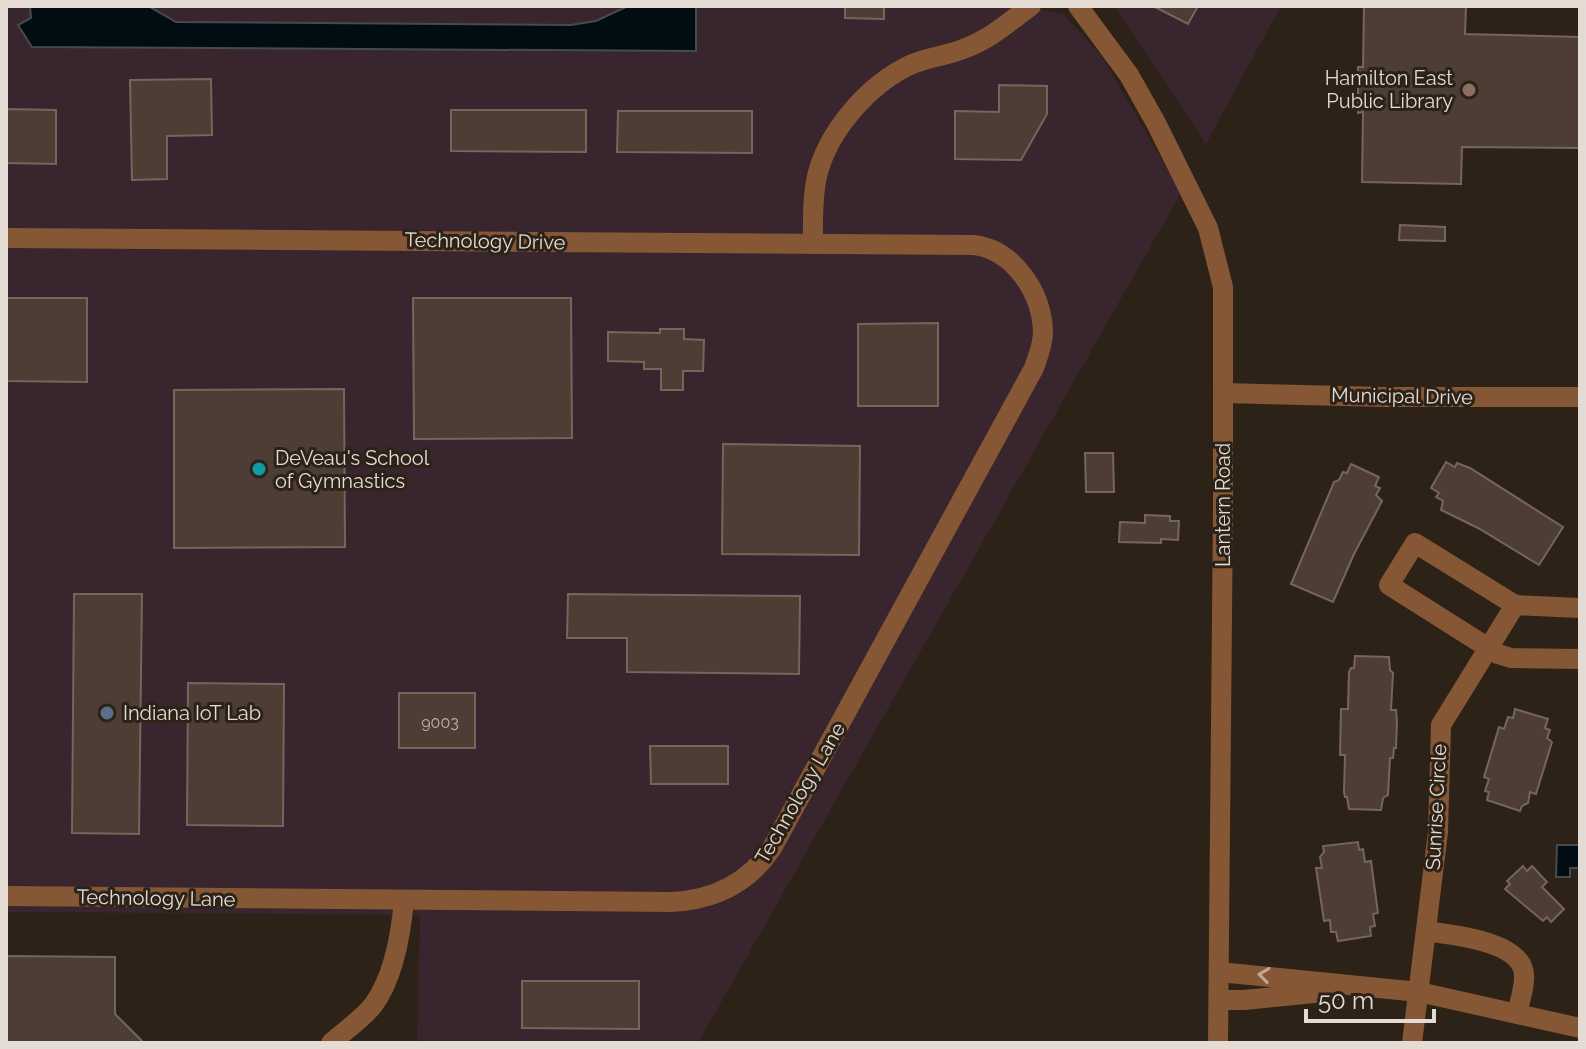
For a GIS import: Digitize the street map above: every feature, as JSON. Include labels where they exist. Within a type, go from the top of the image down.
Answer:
[{"type":"street","points":[[813,244],[818,175],[830,143],[849,115],[897,72],[919,61],[979,43],[1031,6]]},
{"type":"street","name":"Lantern Road","points":[[1078,6],[1144,100],[1208,228],[1220,268],[1224,296],[1218,1043]]},
{"type":"street","name":"Technology Drive","points":[[6,238],[963,245]]},
{"type":"street","name":"Technology Lane","points":[[6,896],[685,901],[708,897],[730,888],[761,863],[772,848],[1034,368],[1043,333],[1041,315],[1025,278],[996,249],[963,245]]},
{"type":"street","name":"Municipal Drive","points":[[1223,393],[1580,397]]},
{"type":"street","points":[[1580,608],[1515,605],[1415,543],[1389,585],[1488,648],[1511,658],[1580,659]]},
{"type":"street","name":"Sunrise Circle","points":[[1412,1043],[1438,832],[1441,725],[1515,605]]},
{"type":"street","points":[[331,1043],[372,1007],[381,992],[399,940],[404,900]]},
{"type":"street","points":[[1426,931],[1472,938],[1519,960],[1524,977],[1517,1013]]},
{"type":"street","points":[[1219,972],[1419,992],[1580,1028]]},
{"type":"street","points":[[1219,1000],[1364,988]]},
{"type":"shaded area","points":[[6,6],[1022,6],[1063,14],[1101,55],[1181,193],[698,1043],[417,1043],[420,915],[6,912]]},
{"type":"shaded area","points":[[30,6],[148,6],[176,22],[571,25],[596,21],[628,6],[696,6],[696,51],[32,47],[18,25],[31,18]]},
{"type":"shaded area","points":[[1114,6],[1281,6],[1206,144]]},
{"type":"shaded area","points":[[1557,845],[1580,845],[1580,868],[1570,868],[1570,877],[1556,877]]},
{"type":"building","points":[[845,6],[884,6],[884,19],[845,18]]},
{"type":"building","points":[[1153,6],[1198,6],[1188,24]]},
{"type":"building","name":"Hamilton East Public Library","points":[[1364,6],[1466,6],[1465,34],[1580,37],[1580,148],[1462,147],[1461,184],[1362,182],[1363,112],[1358,113],[1358,67],[1363,67]]},
{"type":"building","points":[[211,79],[212,135],[167,136],[167,179],[132,180],[130,80]]},
{"type":"building","points":[[999,85],[1047,86],[1047,114],[1021,160],[955,159],[955,111],[999,112]]},
{"type":"building","points":[[6,109],[56,110],[56,164],[6,163]]},
{"type":"building","points":[[451,110],[586,110],[586,152],[451,151]]},
{"type":"building","points":[[618,111],[752,111],[752,153],[617,152]]},
{"type":"building","points":[[1400,225],[1445,227],[1445,241],[1399,240]]},
{"type":"building","points":[[6,298],[87,298],[87,382],[6,381]]},
{"type":"building","points":[[413,298],[571,298],[572,438],[414,439]]},
{"type":"building","points":[[938,323],[938,406],[858,406],[858,324]]},
{"type":"building","points":[[660,329],[684,329],[684,339],[704,340],[703,371],[683,371],[683,390],[661,390],[661,369],[644,369],[644,362],[608,361],[608,332],[660,333]]},
{"type":"building","name":"DeVeau's School of Gymnastics","points":[[344,389],[345,547],[174,548],[174,390]]},
{"type":"building","points":[[723,444],[860,446],[859,555],[722,554]]},
{"type":"building","points":[[1085,453],[1113,453],[1114,492],[1086,492]]},
{"type":"building","points":[[1446,462],[1455,467],[1457,463],[1470,468],[1563,527],[1539,565],[1478,528],[1441,510],[1443,501],[1436,497],[1439,493],[1431,488]]},
{"type":"building","points":[[1351,464],[1379,477],[1375,486],[1380,488],[1376,495],[1382,501],[1333,602],[1291,584],[1334,482],[1343,472],[1347,473]]},
{"type":"building","points":[[1145,515],[1170,516],[1170,521],[1179,521],[1178,540],[1161,539],[1161,543],[1119,542],[1120,522],[1145,523]]},
{"type":"building","points":[[74,594],[142,594],[139,834],[72,833]]},
{"type":"building","points":[[568,594],[800,596],[799,674],[627,672],[627,638],[567,638]]},
{"type":"building","points":[[1355,656],[1389,657],[1393,673],[1391,710],[1396,710],[1396,748],[1393,758],[1390,758],[1388,795],[1383,798],[1381,810],[1349,809],[1344,792],[1345,755],[1340,755],[1341,709],[1348,709],[1349,672],[1354,668]]},
{"type":"building","points":[[188,683],[284,684],[283,826],[187,825]]},
{"type":"building","points":[[399,693],[475,693],[475,748],[399,748]]},
{"type":"building","points":[[1515,709],[1548,719],[1545,728],[1550,730],[1547,738],[1552,742],[1536,794],[1530,792],[1528,803],[1520,811],[1487,800],[1489,792],[1485,791],[1489,779],[1484,777],[1499,727],[1504,729],[1508,717],[1513,718]]},
{"type":"building","points":[[650,746],[728,746],[728,784],[651,784]]},
{"type":"building","points":[[1358,842],[1359,850],[1363,849],[1365,862],[1371,861],[1378,913],[1373,914],[1375,926],[1370,927],[1371,936],[1338,941],[1336,932],[1331,932],[1330,920],[1324,921],[1316,868],[1322,868],[1320,857],[1324,852],[1323,846]]},
{"type":"building","points":[[1523,866],[1527,871],[1532,866],[1547,882],[1542,887],[1564,909],[1551,922],[1547,917],[1543,921],[1505,889],[1510,884],[1507,881]]},
{"type":"building","points":[[6,956],[115,957],[115,1014],[144,1043],[6,1043]]},
{"type":"building","points":[[522,981],[639,981],[639,1029],[522,1028]]},
{"type":"place","name":"Hamilton East Public Library","points":[[1469,90]]},
{"type":"place","name":"DeVeau's School of Gymnastics","points":[[259,469]]},
{"type":"place","name":"Indiana IoT Lab","points":[[107,713]]}]
